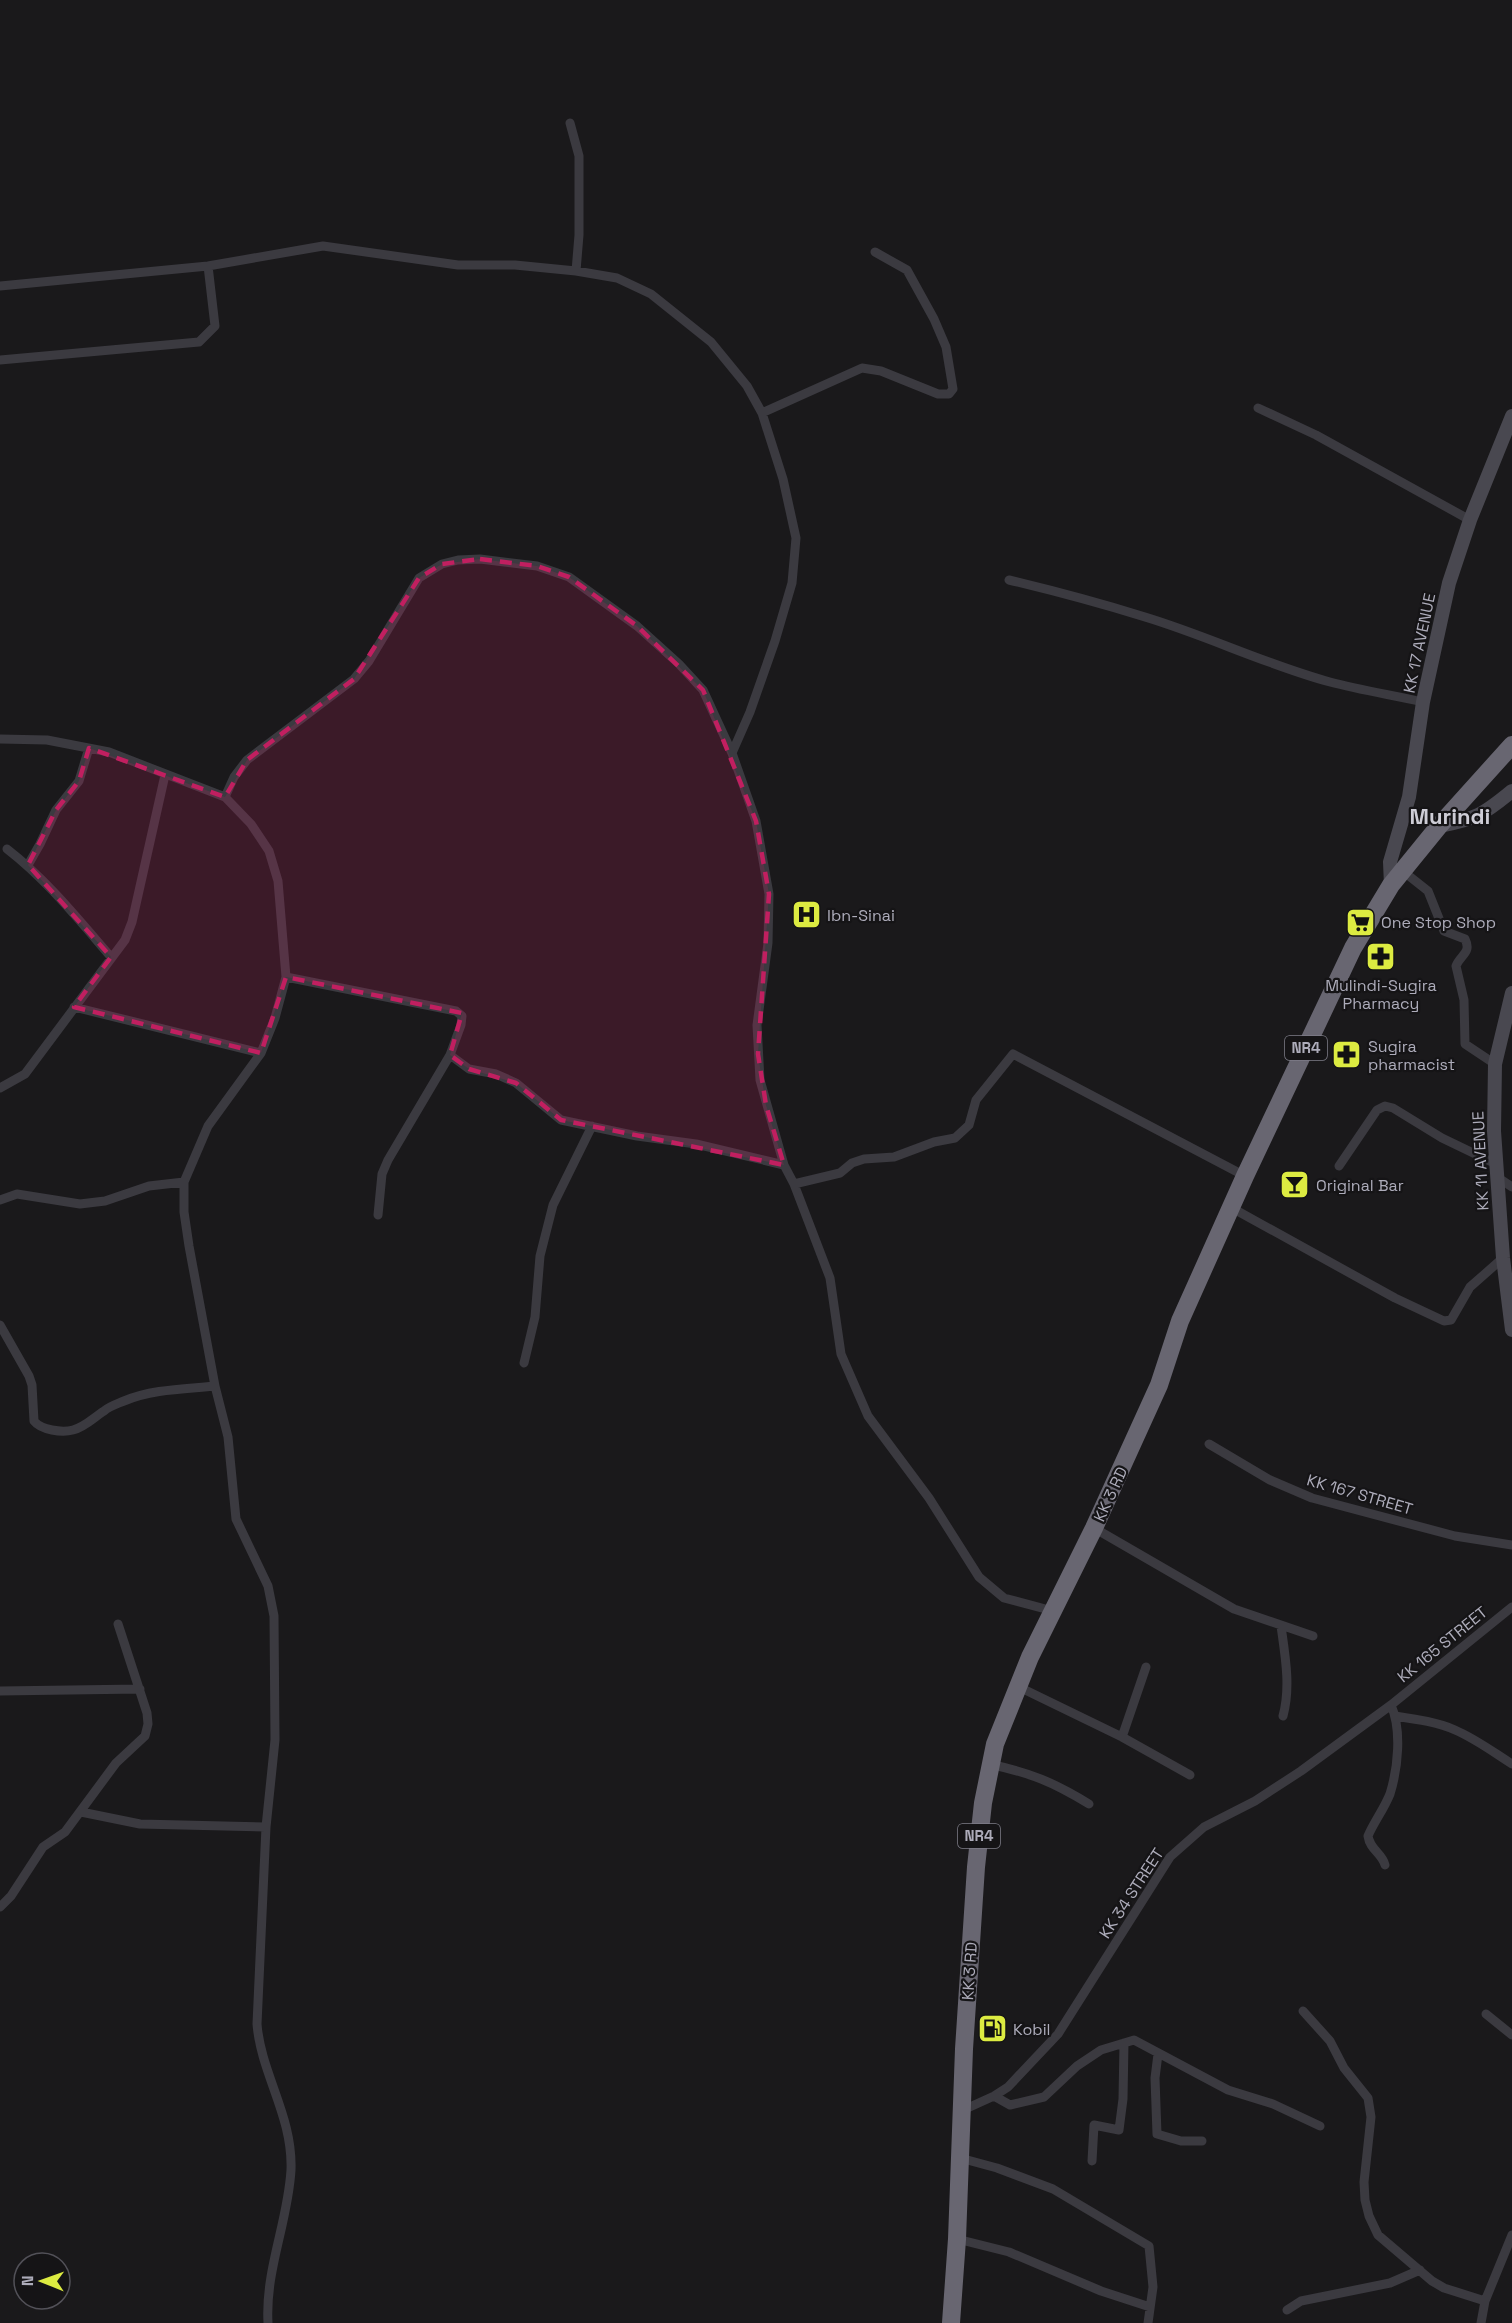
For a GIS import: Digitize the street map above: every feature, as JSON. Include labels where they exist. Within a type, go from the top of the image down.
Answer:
[{"type":"highway","name":"KK 3 RD","points":[[951,2323],[976,1867],[982,1803],[995,1744],[1017,1686],[1094,1528],[1159,1385],[1180,1321],[1245,1176],[1353,948],[1391,885],[1404,872],[1439,826],[1512,745]]},
{"type":"street","points":[[570,123],[579,156],[579,236],[576,271]]},
{"type":"street","points":[[0,286],[208,266],[323,246],[458,265],[515,265],[576,271],[617,278],[651,294],[711,342],[747,386],[762,413],[783,479],[796,538],[792,583],[775,641],[750,712],[732,753]]},
{"type":"street","points":[[762,413],[862,368],[881,371],[938,394],[948,394],[953,389],[945,346],[934,319],[907,270],[875,252]]},
{"type":"street","points":[[0,360],[199,342],[215,326],[208,266]]},
{"type":"street","points":[[1258,408],[1316,435],[1470,520]]},
{"type":"street","name":"KK 17 AVENUE","points":[[1391,885],[1390,862],[1409,797],[1423,702],[1449,583],[1470,520],[1512,416]]},
{"type":"street","points":[[225,797],[234,777],[247,760],[354,679],[369,661],[419,578],[442,564],[458,560],[480,559],[537,566],[569,577],[637,626],[679,664],[703,690],[732,753],[756,821],[769,894],[768,943],[757,1025],[760,1080],[784,1165],[794,1184],[830,1278],[841,1354],[868,1416],[929,1498],[979,1577],[1004,1598],[1053,1611]]},
{"type":"street","points":[[1009,580],[1146,617],[1281,667],[1331,682],[1423,702]]},
{"type":"street","points":[[0,739],[47,740],[109,752],[225,797],[251,824],[269,851],[278,881],[286,977],[276,1018],[261,1053],[208,1126],[184,1182],[184,1212],[189,1246],[215,1386],[228,1437],[236,1519],[268,1586],[274,1616],[275,1740],[266,1827],[257,2024],[260,2041],[287,2125],[291,2171],[267,2292],[268,2323]]},
{"type":"street","points":[[28,865],[56,810],[79,781],[89,748]]},
{"type":"street","points":[[0,1088],[24,1074],[125,940],[132,922],[165,775]]},
{"type":"street","points":[[1439,826],[1471,820],[1491,809],[1512,791]]},
{"type":"street","points":[[7,849],[28,865],[55,892],[111,957]]},
{"type":"street","points":[[1404,872],[1428,891],[1444,931],[1465,939],[1468,944],[1466,953],[1456,966],[1464,1000],[1465,1044],[1495,1064]]},
{"type":"street","points":[[286,977],[456,1011],[462,1016],[450,1055],[382,1174],[378,1215]]},
{"type":"street","name":"KK 11 AVENUE","points":[[1512,993],[1495,1064],[1494,1131],[1503,1258],[1512,1330]]},
{"type":"street","points":[[74,1007],[261,1053]]},
{"type":"street","points":[[794,1184],[840,1173],[852,1162],[894,1157],[934,1142],[955,1138],[969,1125],[976,1100],[1013,1054],[1245,1176]]},
{"type":"street","points":[[450,1055],[469,1069],[496,1074],[516,1083],[561,1120],[636,1136],[696,1144],[784,1165]]},
{"type":"street","points":[[1339,1166],[1377,1110],[1385,1106],[1393,1108],[1496,1171],[1512,1187]]},
{"type":"street","points":[[524,1363],[535,1317],[540,1256],[553,1205],[592,1126]]},
{"type":"street","points":[[0,1200],[17,1194],[80,1204],[105,1201],[149,1186],[184,1182]]},
{"type":"street","points":[[1232,1208],[1385,1292],[1444,1321],[1451,1320],[1470,1287],[1503,1258]]},
{"type":"street","points":[[0,1325],[29,1376],[32,1385],[34,1421],[38,1426],[63,1432],[75,1430],[89,1423],[105,1410],[128,1399],[147,1394],[215,1386]]},
{"type":"street","name":"KK 167 STREET","points":[[1209,1444],[1270,1480],[1312,1498],[1455,1536],[1512,1545]]},
{"type":"street","points":[[1094,1528],[1234,1609],[1313,1636]]},
{"type":"street","name":"KK 165 STREET","points":[[1390,1705],[1512,1607]]},
{"type":"street","points":[[0,1906],[11,1896],[43,1847],[65,1832],[116,1763],[145,1736],[147,1713],[118,1624]]},
{"type":"street","points":[[1281,1626],[1287,1681],[1287,1698],[1283,1716]]},
{"type":"street","points":[[1122,1737],[1146,1667]]},
{"type":"street","points":[[1017,1686],[1122,1737],[1190,1775]]},
{"type":"street","points":[[0,1691],[140,1689]]},
{"type":"street","points":[[1385,1865],[1369,1843],[1368,1836],[1389,1796],[1396,1765],[1395,1716],[1390,1705]]},
{"type":"street","name":"KK 34 STREET","points":[[961,2111],[994,2096],[1022,2074],[1058,2034],[1170,1857],[1177,1850],[1204,1827],[1275,1789],[1390,1705]]},
{"type":"street","points":[[1395,1716],[1455,1729],[1496,1752],[1512,1764]]},
{"type":"street","points":[[989,1764],[1037,1776],[1057,1784],[1089,1804]]},
{"type":"street","points":[[81,1812],[140,1824],[266,1827]]},
{"type":"street","points":[[1303,2011],[1330,2041],[1344,2068],[1368,2098],[1371,2117],[1364,2182],[1369,2216],[1378,2235],[1444,2288],[1485,2301]]},
{"type":"street","points":[[1486,2014],[1512,2035]]},
{"type":"street","points":[[994,2096],[1010,2105],[1044,2097],[1077,2066],[1101,2049],[1134,2040],[1228,2090],[1273,2104],[1320,2126]]},
{"type":"street","points":[[1092,2161],[1094,2125],[1119,2130],[1123,2099],[1124,2043]]},
{"type":"street","points":[[1158,2054],[1155,2078],[1157,2134],[1181,2141],[1202,2140]]},
{"type":"street","points":[[960,2158],[997,2168],[1053,2189],[1149,2246],[1153,2287],[1148,2323]]},
{"type":"street","points":[[1481,2323],[1485,2301],[1512,2235]]},
{"type":"street","points":[[957,2239],[1009,2252],[1101,2291],[1150,2307]]},
{"type":"street","points":[[1287,2310],[1301,2301],[1390,2283],[1420,2270]]},
{"type":"highlighted area","points":[[480,559],[537,566],[569,577],[637,626],[703,690],[756,821],[769,894],[758,1054],[766,1105],[784,1165],[561,1120],[516,1083],[469,1069],[450,1055],[462,1013],[286,977],[261,1053],[74,1007],[111,957],[28,865],[56,810],[79,781],[89,748],[225,797],[247,760],[354,679],[419,578],[442,564]]},
{"type":"place","name":"Ibn-Sinai","points":[[806,915]]},
{"type":"place","name":"One Stop Shop","points":[[1360,922]]},
{"type":"place","name":"Mulindi-Sugira Pharmacy","points":[[1381,957]]},
{"type":"place","name":"Sugira pharmacist","points":[[1347,1055]]},
{"type":"place","name":"Original Bar","points":[[1295,1185]]},
{"type":"place","name":"Kobil","points":[[992,2029]]},
{"type":"district","name":"Murindi","points":[[1450,816]]}]
